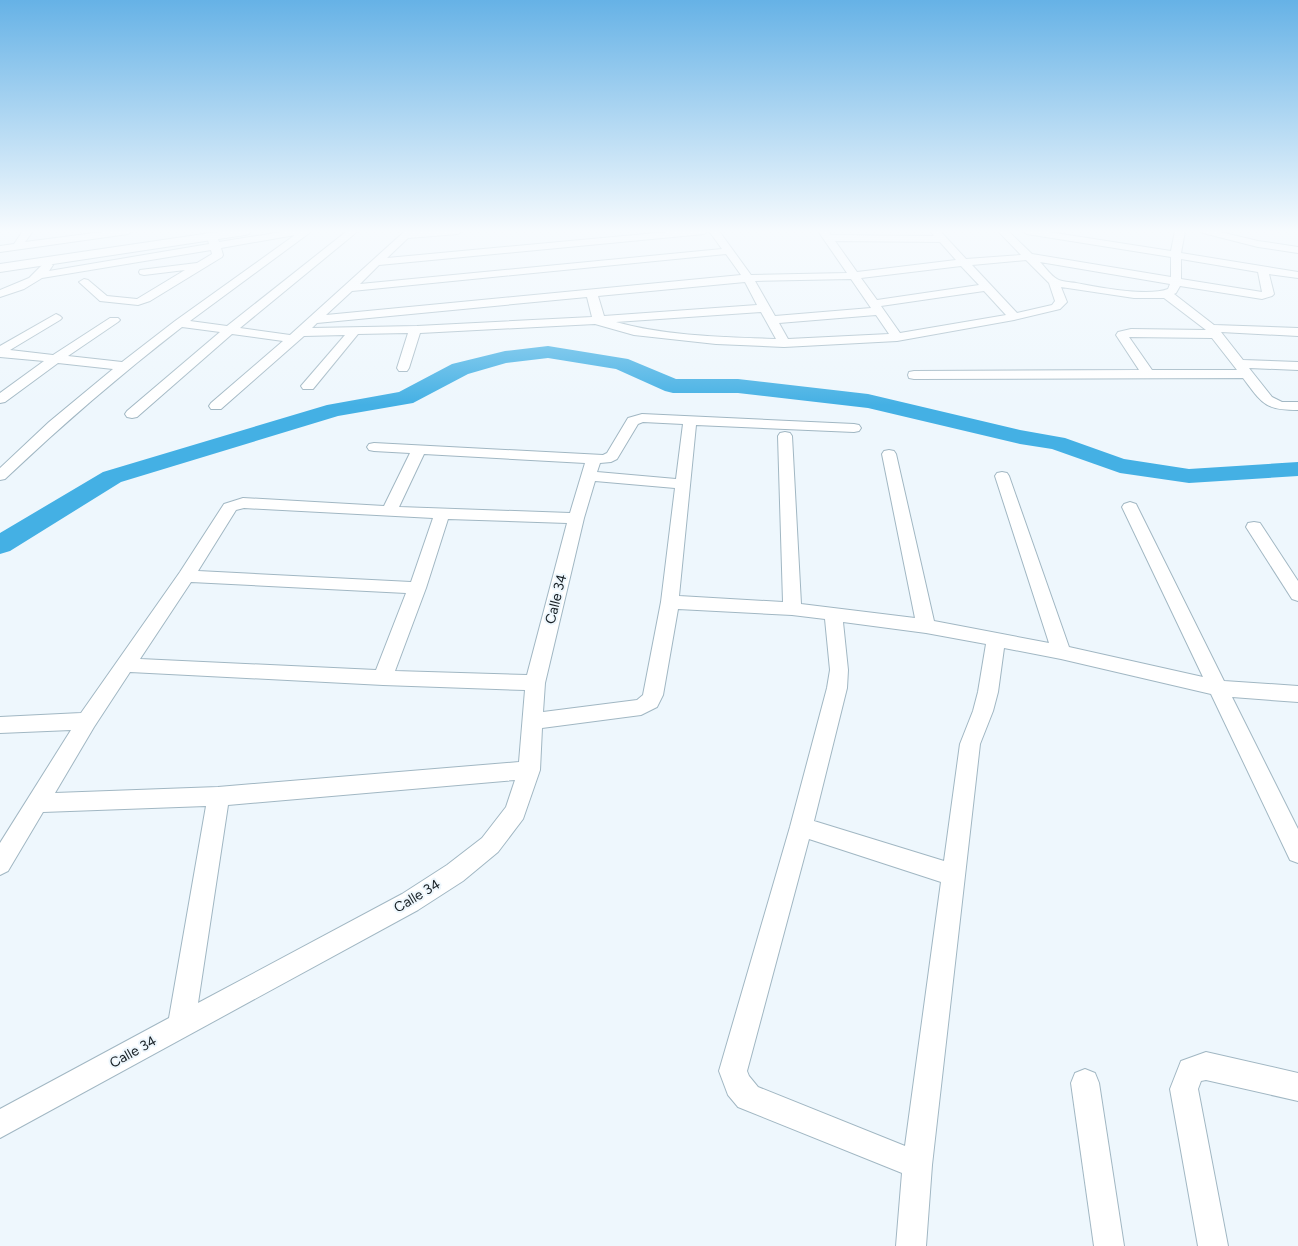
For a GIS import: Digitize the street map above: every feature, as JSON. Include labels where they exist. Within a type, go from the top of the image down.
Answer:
[{"type":"street","points":[[0,294],[12,289]]},
{"type":"street","points":[[92,289],[104,299],[138,302],[153,297],[164,289]]},
{"type":"street","points":[[0,476],[61,418],[179,323],[226,289]]},
{"type":"street","points":[[132,414],[280,289]]},
{"type":"street","points":[[216,406],[347,289]]},
{"type":"street","points":[[312,320],[632,289]]},
{"type":"street","points":[[754,289],[784,343]]},
{"type":"street","points":[[863,289],[896,337]]},
{"type":"street","points":[[772,320],[876,308],[976,289]]},
{"type":"street","points":[[989,289],[1014,317]]},
{"type":"street","points":[[599,321],[634,331],[716,340],[784,343],[896,337],[1048,310],[1056,307],[1061,302],[1057,289]]},
{"type":"street","points":[[1102,289],[1134,294],[1166,294],[1173,289]]},
{"type":"street","points":[[1228,289],[1265,295],[1268,294],[1267,289]]},
{"type":"street","points":[[592,293],[599,321]]},
{"type":"street","points":[[1166,294],[1214,331],[1267,400],[1280,406],[1298,406]]},
{"type":"street","points":[[179,323],[297,335],[415,331],[599,321],[764,308]]},
{"type":"street","points":[[0,352],[56,318]]},
{"type":"street","points":[[0,399],[55,359],[114,320]]},
{"type":"street","points":[[403,368],[415,331]]},
{"type":"street","points":[[1148,374],[1122,335],[1131,333],[1214,331],[1298,332]]},
{"type":"street","points":[[308,386],[354,332]]},
{"type":"street","points":[[0,352],[126,366]]},
{"type":"street","points":[[914,374],[1148,374],[1298,366]]},
{"type":"street","points":[[592,468],[606,458],[612,456],[633,421],[637,419],[854,428]]},
{"type":"street","points":[[533,721],[641,707],[650,702],[654,695],[670,602],[690,420]]},
{"type":"street","points":[[785,436],[792,609]]},
{"type":"street","points":[[374,447],[419,450],[592,468],[684,484]]},
{"type":"street","points":[[388,511],[419,450]]},
{"type":"street","points":[[889,454],[926,626]]},
{"type":"street","name":"Calle 34","points":[[0,1124],[410,902],[455,873],[490,845],[514,812],[529,770],[535,683],[576,518],[592,468]]},
{"type":"street","points":[[1002,476],[1061,652]]},
{"type":"street","points":[[0,864],[87,721],[186,576],[230,507],[243,503],[442,514],[576,518]]},
{"type":"street","points":[[1130,508],[1298,853]]},
{"type":"street","points":[[383,678],[417,588],[442,514]]},
{"type":"street","points":[[1254,527],[1298,595]]},
{"type":"street","points":[[186,576],[417,588]]},
{"type":"street","points":[[670,602],[792,609],[926,626],[1061,652],[1217,688],[1298,694]]},
{"type":"street","points":[[833,614],[839,670],[837,688],[801,827],[733,1071],[738,1085],[748,1097],[917,1165]]},
{"type":"street","points":[[911,1246],[917,1165],[970,744],[983,711],[988,692],[996,640]]},
{"type":"street","points":[[124,665],[383,678],[535,683]]},
{"type":"street","points":[[0,725],[87,721]]},
{"type":"street","points":[[38,803],[218,796],[529,770]]},
{"type":"street","points":[[180,1026],[218,796]]},
{"type":"street","points":[[801,827],[953,875]]},
{"type":"street","points":[[1213,1246],[1184,1089],[1191,1071],[1206,1066],[1298,1087]]},
{"type":"street","points":[[1085,1083],[1109,1246]]},
{"type":"waterway","points":[[0,545],[112,477],[335,410],[405,398],[460,369],[505,357],[548,352],[621,363],[673,386],[738,386],[868,401],[1020,437],[1057,443],[1120,466],[1189,476],[1298,469]]}]
